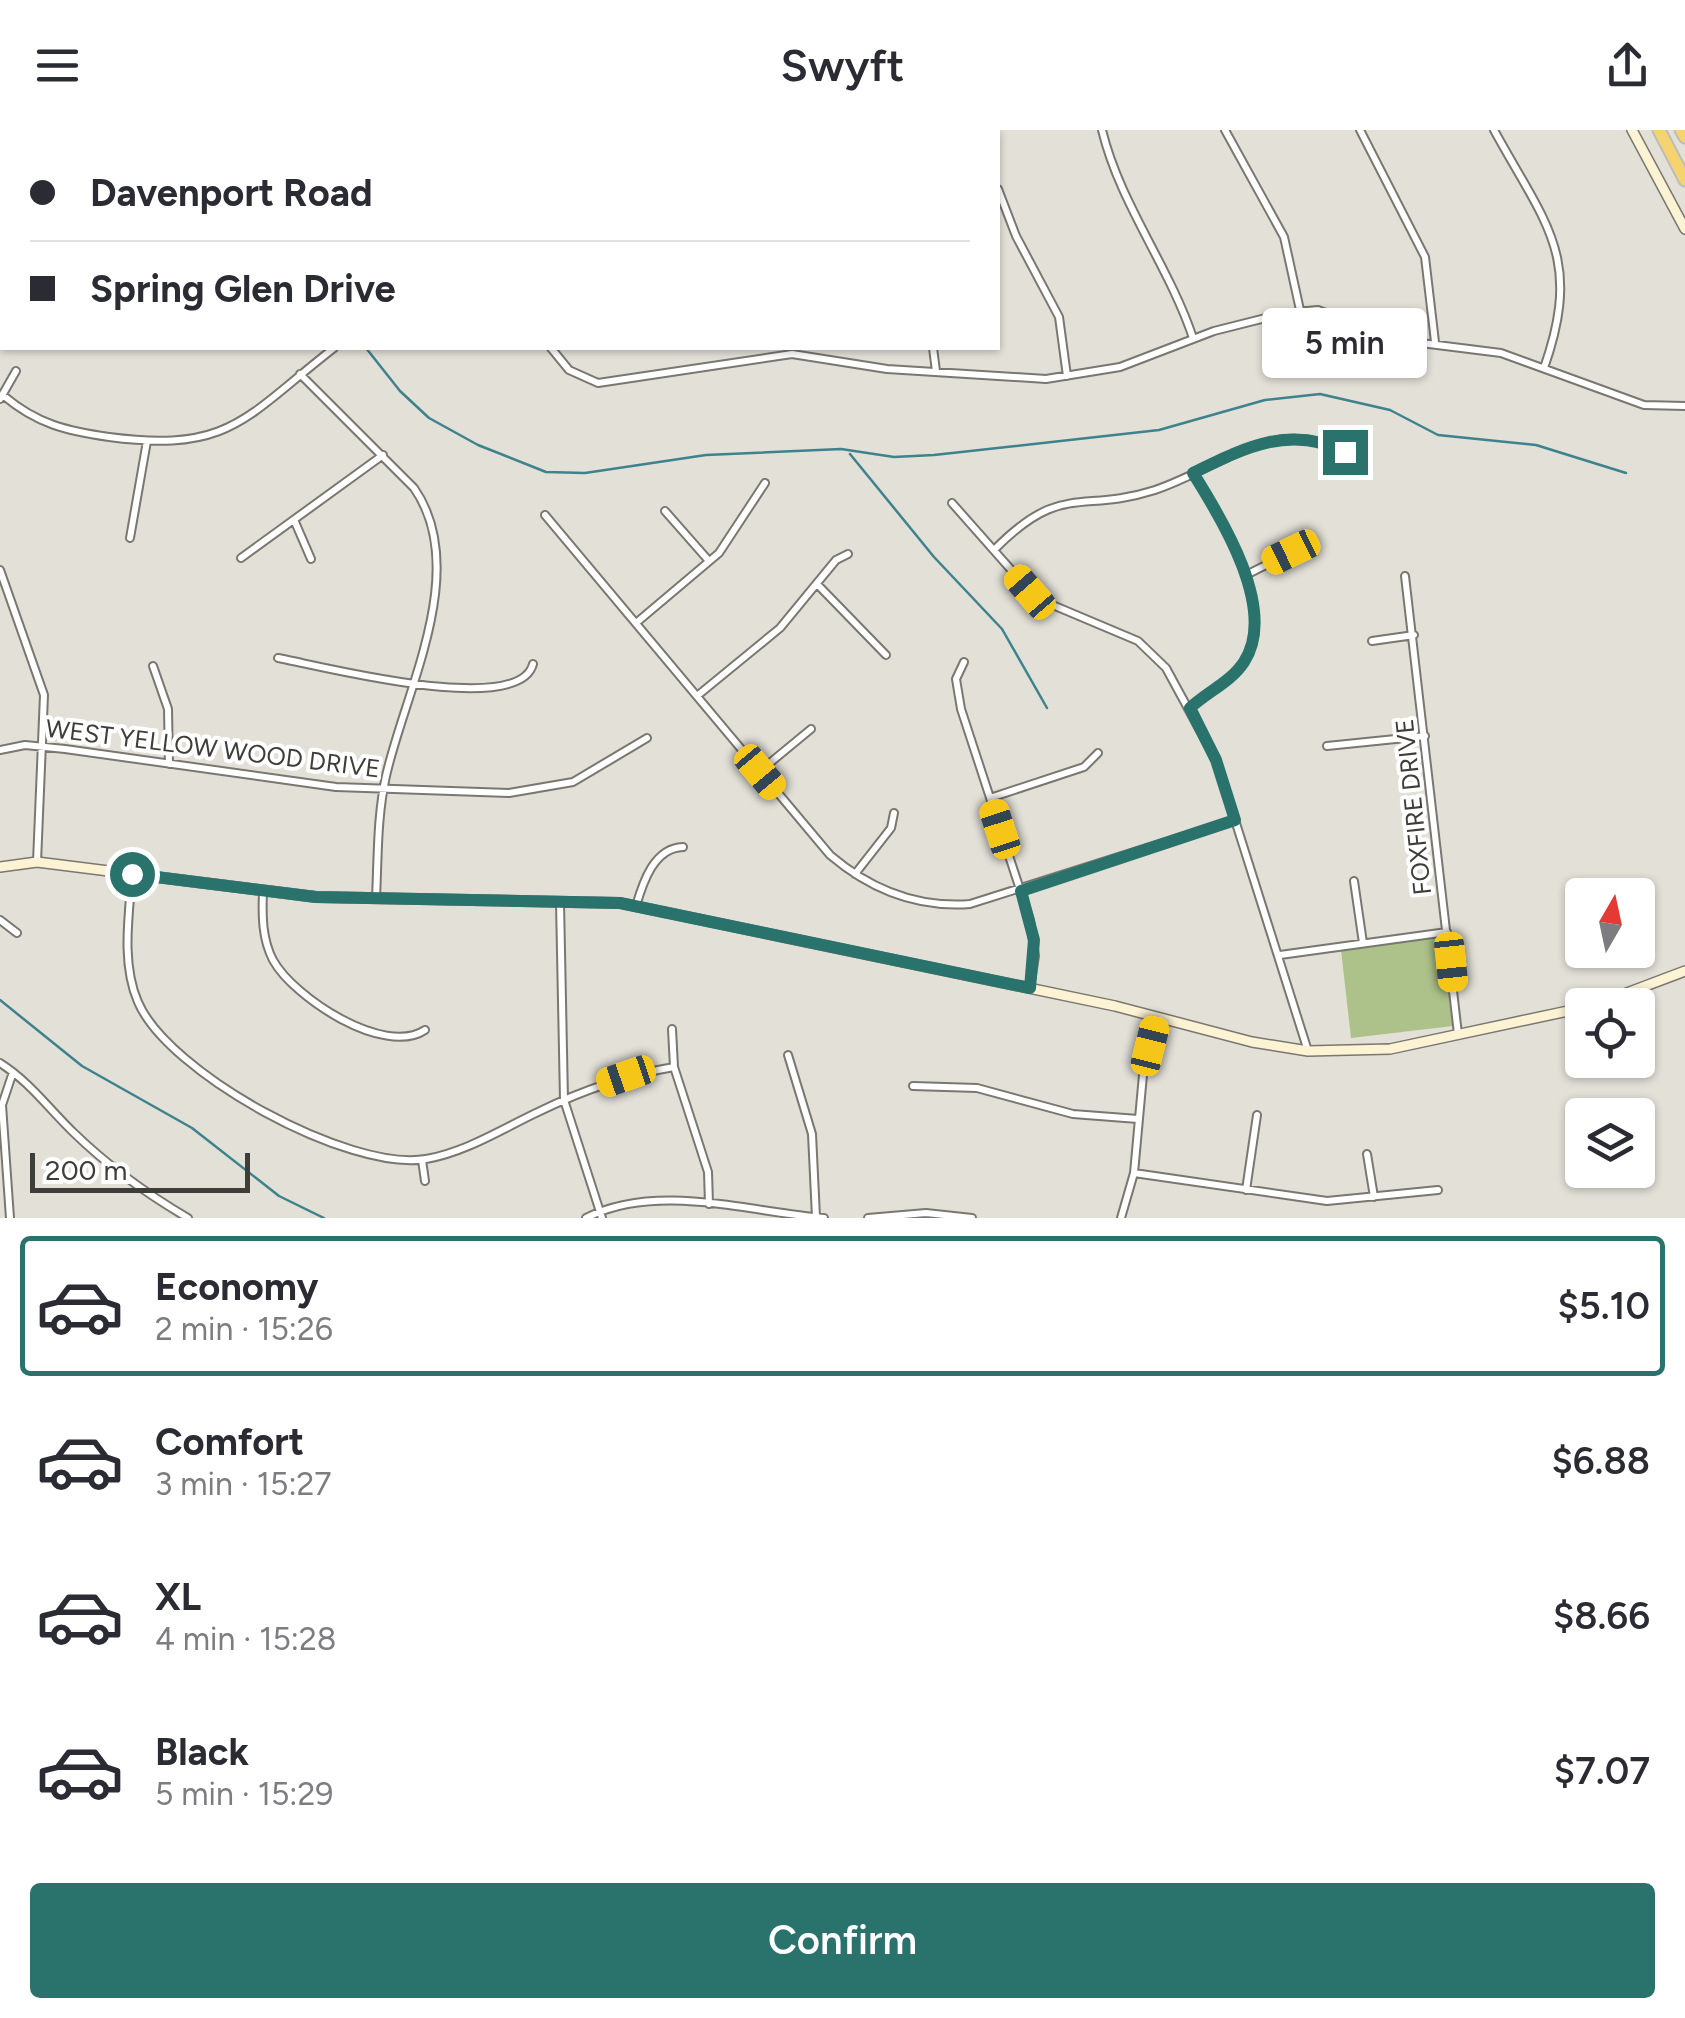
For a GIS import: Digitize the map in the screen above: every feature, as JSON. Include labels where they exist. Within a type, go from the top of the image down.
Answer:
[{"type":"highway","points":[[1659,130],[1685,180]]},
{"type":"highway","points":[[1682,130],[1685,137]]},
{"type":"street","points":[[1102,130],[1117,178],[1178,293],[1192,338]]},
{"type":"street","points":[[1225,130],[1284,237],[1300,310]]},
{"type":"street","points":[[1360,130],[1425,257],[1436,342]]},
{"type":"street","points":[[1494,130],[1549,234],[1562,268],[1562,305],[1544,368]]},
{"type":"street","points":[[1632,130],[1685,230]]},
{"type":"street","points":[[1000,194],[1016,236],[1059,318],[1067,376]]},
{"type":"street","points":[[553,350],[577,376],[611,384],[792,350],[887,369],[1028,379],[1120,367],[1192,338],[1300,310],[1330,313],[1397,340],[1484,348],[1644,405],[1685,406]]},
{"type":"street","points":[[16,371],[2,397],[45,424],[148,441],[179,442],[216,434],[248,416],[331,350]]},
{"type":"street","points":[[933,350],[936,371]]},
{"type":"street","points":[[300,374],[421,498],[435,540],[434,587],[415,682],[383,790],[376,899]]},
{"type":"street","points":[[994,550],[1027,521],[1053,505],[1145,492],[1258,443],[1288,438],[1328,445],[1362,465]]},
{"type":"street","points":[[130,538],[148,441]]},
{"type":"street","points":[[241,558],[383,455]]},
{"type":"street","points":[[1190,708],[1234,675],[1247,657],[1256,614],[1246,575],[1193,473]]},
{"type":"street","points":[[636,624],[730,540],[765,483]]},
{"type":"street","points":[[952,503],[1043,603],[1148,648],[1190,708],[1216,760],[1308,1051]]},
{"type":"street","points":[[665,511],[709,562]]},
{"type":"street","points":[[546,515],[830,855],[884,892],[935,904],[970,904],[1021,891],[1235,820]]},
{"type":"street","points":[[295,522],[311,559]]},
{"type":"street","points":[[1246,575],[1302,547]]},
{"type":"street","points":[[697,696],[780,628],[836,560],[848,554]]},
{"type":"street","points":[[0,570],[42,682],[45,746],[38,862]]},
{"type":"street","name":"FOXFIRE DRIVE","points":[[1404,576],[1426,736],[1458,1035]]},
{"type":"street","points":[[817,584],[886,656]]},
{"type":"street","points":[[1372,641],[1414,636]]},
{"type":"street","points":[[278,658],[415,682],[493,690],[524,680],[533,664]]},
{"type":"street","points":[[964,662],[957,676],[957,690],[1034,940],[1030,988]]},
{"type":"street","points":[[153,666],[168,710],[169,764]]},
{"type":"street","points":[[760,772],[812,729]]},
{"type":"street","points":[[1327,746],[1426,736]]},
{"type":"street","name":"WEST YELLOW WOOD DRIVE","points":[[0,750],[25,744],[45,746],[289,782],[383,790],[551,789],[597,771],[647,738]]},
{"type":"street","points":[[990,798],[1084,768],[1098,754]]},
{"type":"street","points":[[855,874],[891,828],[894,813]]},
{"type":"street","points":[[636,906],[657,860],[673,848],[683,847]]},
{"type":"street","points":[[0,867],[38,862],[263,892],[376,899],[560,900],[636,906],[1158,1016],[1252,1042],[1308,1051],[1390,1048],[1565,1012]]},
{"type":"street","points":[[132,874],[130,980],[145,1016],[168,1045],[206,1074],[326,1143],[375,1158],[422,1160],[472,1144],[564,1100],[626,1076],[674,1066]]},
{"type":"street","points":[[1354,881],[1363,943]]},
{"type":"street","points":[[263,892],[268,948],[281,972],[302,994],[330,1014],[366,1029],[404,1035],[425,1030]]},
{"type":"street","points":[[560,900],[564,1100],[600,1215]]},
{"type":"street","points":[[0,920],[17,933]]},
{"type":"street","points":[[1280,955],[1448,932]]},
{"type":"street","points":[[1640,988],[1685,971]]},
{"type":"street","points":[[1121,1218],[1134,1174],[1143,1075],[1158,1016]]},
{"type":"street","points":[[672,1029],[674,1066],[708,1172],[708,1204]]},
{"type":"street","points":[[788,1055],[812,1134],[816,1217]]},
{"type":"street","points":[[0,1063],[91,1148],[145,1192],[188,1218]]},
{"type":"street","points":[[10,1218],[2,1105],[13,1072]]},
{"type":"street","points":[[913,1086],[977,1088],[1073,1114],[1138,1119]]},
{"type":"street","points":[[1246,1190],[1258,1114]]},
{"type":"street","points":[[1367,1154],[1374,1198]]},
{"type":"street","points":[[422,1160],[426,1181]]},
{"type":"street","points":[[1134,1174],[1327,1201],[1438,1190]]},
{"type":"street","points":[[586,1218],[645,1204],[708,1204],[824,1218]]},
{"type":"street","points":[[868,1218],[926,1213],[972,1218]]},
{"type":"green space","points":[[1439,937],[1445,943],[1453,1026],[1351,1038],[1341,950]]},
{"type":"waterway","points":[[368,350],[400,391],[429,418],[478,445],[546,472],[585,473],[706,455],[841,449],[894,457],[934,455],[1159,430],[1265,400],[1320,394],[1390,410],[1438,435],[1536,445],[1626,473]]},
{"type":"waterway","points":[[850,454],[934,557],[1002,629],[1047,708]]},
{"type":"waterway","points":[[0,1000],[82,1066],[192,1128],[279,1196],[324,1218]]},
{"type":"route","points":[[132,874],[316,897],[620,903],[1030,988],[1034,940],[1021,891],[1235,820],[1216,760],[1190,708],[1244,663],[1254,639],[1255,606],[1246,575],[1193,473],[1244,448],[1274,440],[1316,441],[1345,452]]}]
